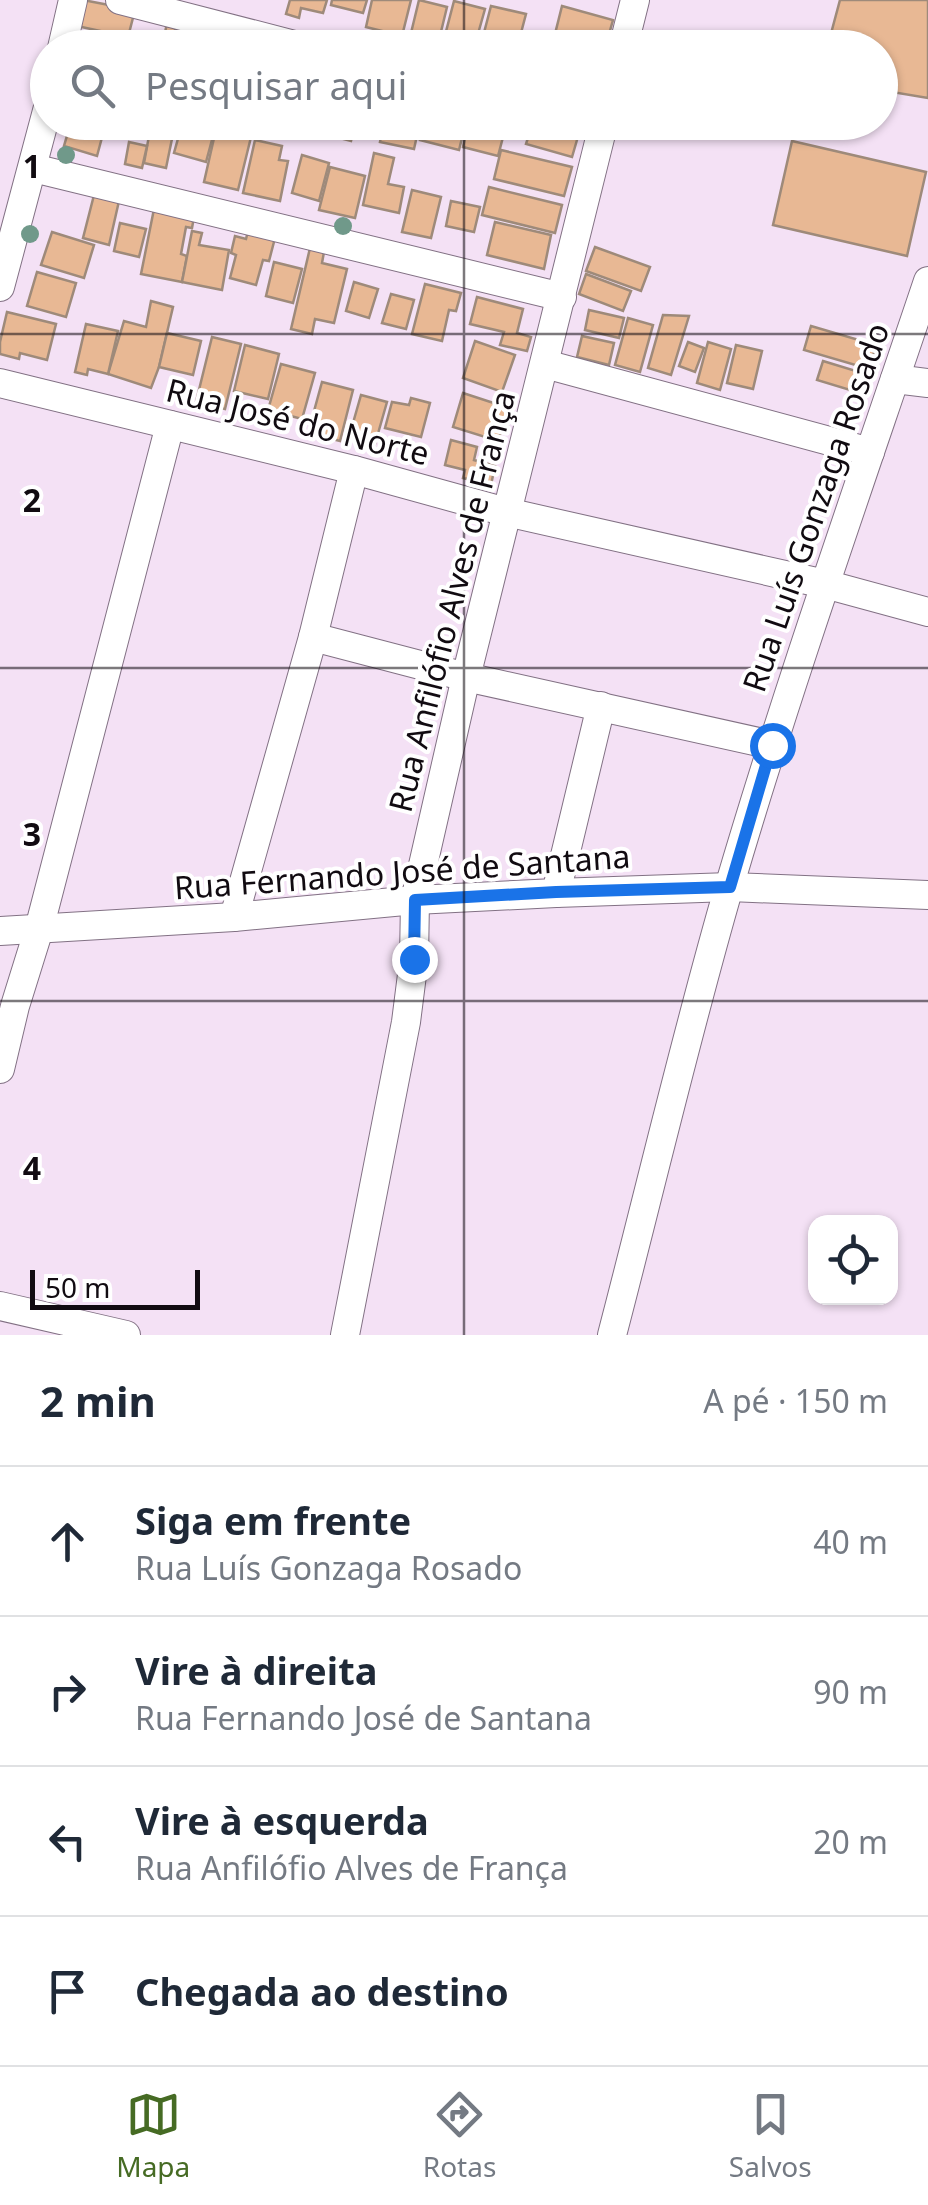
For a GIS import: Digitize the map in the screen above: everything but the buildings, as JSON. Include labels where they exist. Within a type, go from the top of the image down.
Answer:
[{"type":"street","points":[[66,30],[74,0]]},
{"type":"street","points":[[120,0],[236,30]]},
{"type":"street","points":[[628,30],[635,0]]},
{"type":"street","points":[[0,287],[40,140]]},
{"type":"street","name":"Rua Anfilófio Alves de França","points":[[345,1335],[406,1022],[414,959],[415,900],[598,140]]},
{"type":"street","points":[[33,168],[562,297]]},
{"type":"street","name":"Rua Luís Gonzaga Rosado","points":[[612,1335],[702,987],[772,745],[928,282]]},
{"type":"street","points":[[545,364],[870,452]]},
{"type":"street","points":[[895,379],[928,383]]},
{"type":"street","name":"Rua José do Norte","points":[[0,384],[354,470],[506,512],[825,584],[928,612]]},
{"type":"street","points":[[0,1068],[170,425]]},
{"type":"street","points":[[234,917],[313,638],[354,470]]},
{"type":"street","points":[[313,638],[466,677],[772,745]]},
{"type":"street","points":[[556,892],[601,706]]},
{"type":"street","name":"Rua Fernando José de Santana","points":[[0,931],[556,892],[730,887],[928,895]]},
{"type":"street","points":[[0,1306],[126,1335]]},
{"type":"route","points":[[414,959],[415,900],[730,887],[772,745]]}]
